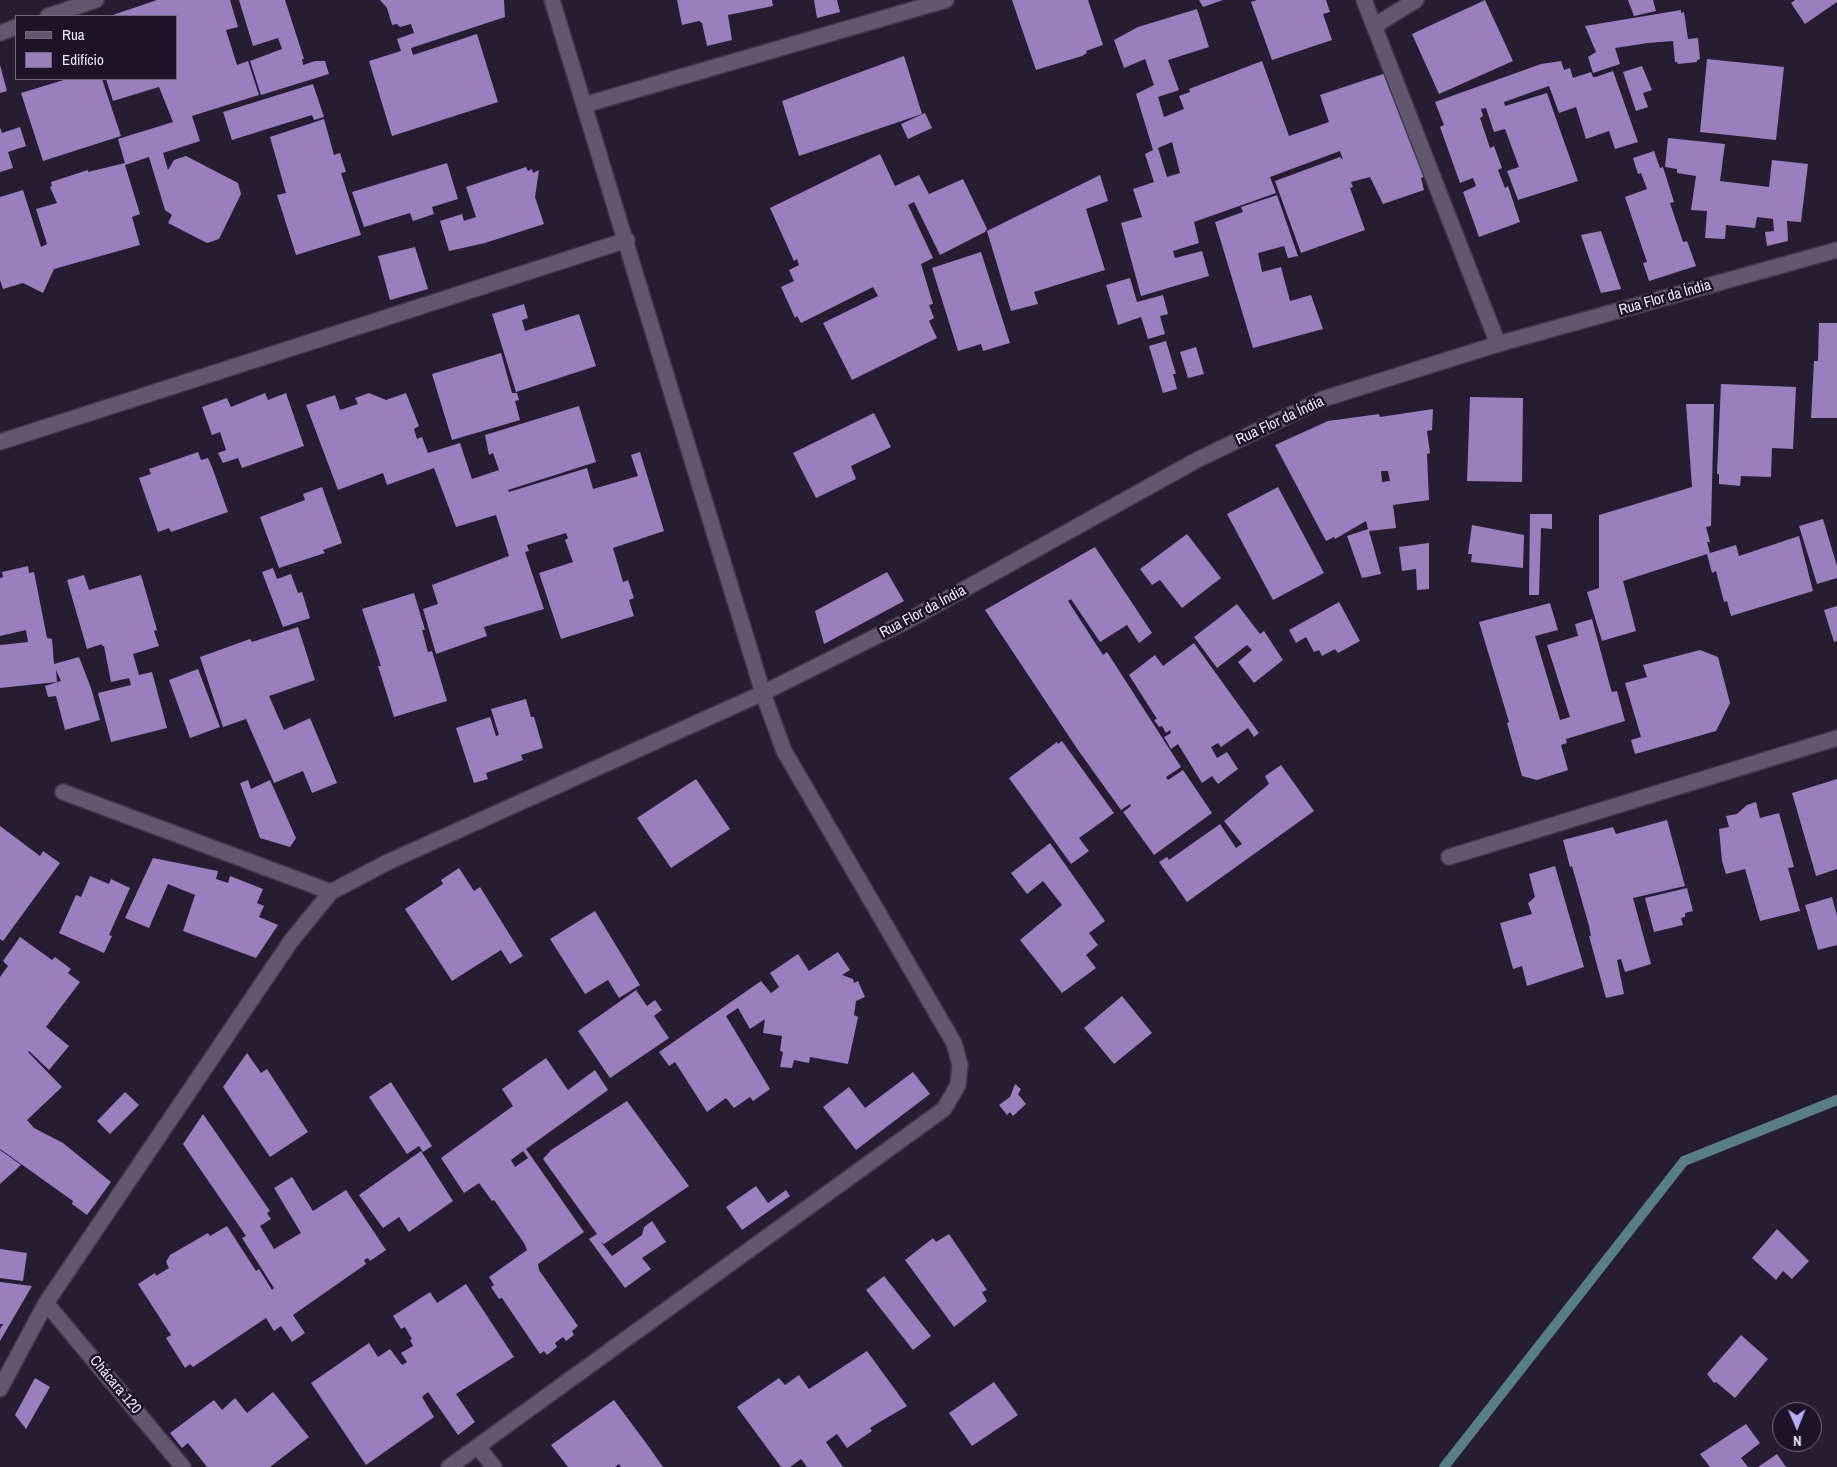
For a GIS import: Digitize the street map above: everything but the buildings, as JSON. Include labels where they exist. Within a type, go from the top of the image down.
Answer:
[{"type":"street","points":[[51,15],[96,0]]},
{"type":"street","points":[[449,1467],[944,1109],[958,1085],[960,1065],[954,1043],[784,751],[764,693],[627,240],[552,0]]},
{"type":"street","points":[[584,105],[946,0]]},
{"type":"street","points":[[1364,0],[1498,344]]},
{"type":"street","points":[[1374,26],[1416,0]]},
{"type":"street","points":[[0,33],[15,27]]},
{"type":"street","points":[[0,442],[627,240]]},
{"type":"street","name":"Rua Flor da Índia","points":[[331,892],[388,862],[764,693],[907,621],[1197,460],[1323,399],[1498,344],[1837,250]]},
{"type":"street","points":[[1449,856],[1837,738]]},
{"type":"street","points":[[0,1389],[46,1303],[291,941],[331,892],[63,792]]},
{"type":"street","name":"Chácara 120","points":[[46,1303],[183,1467]]},
{"type":"street","points":[[478,1447],[494,1467]]},
{"type":"waterway","points":[[1444,1467],[1684,1161],[1837,1100]]}]
